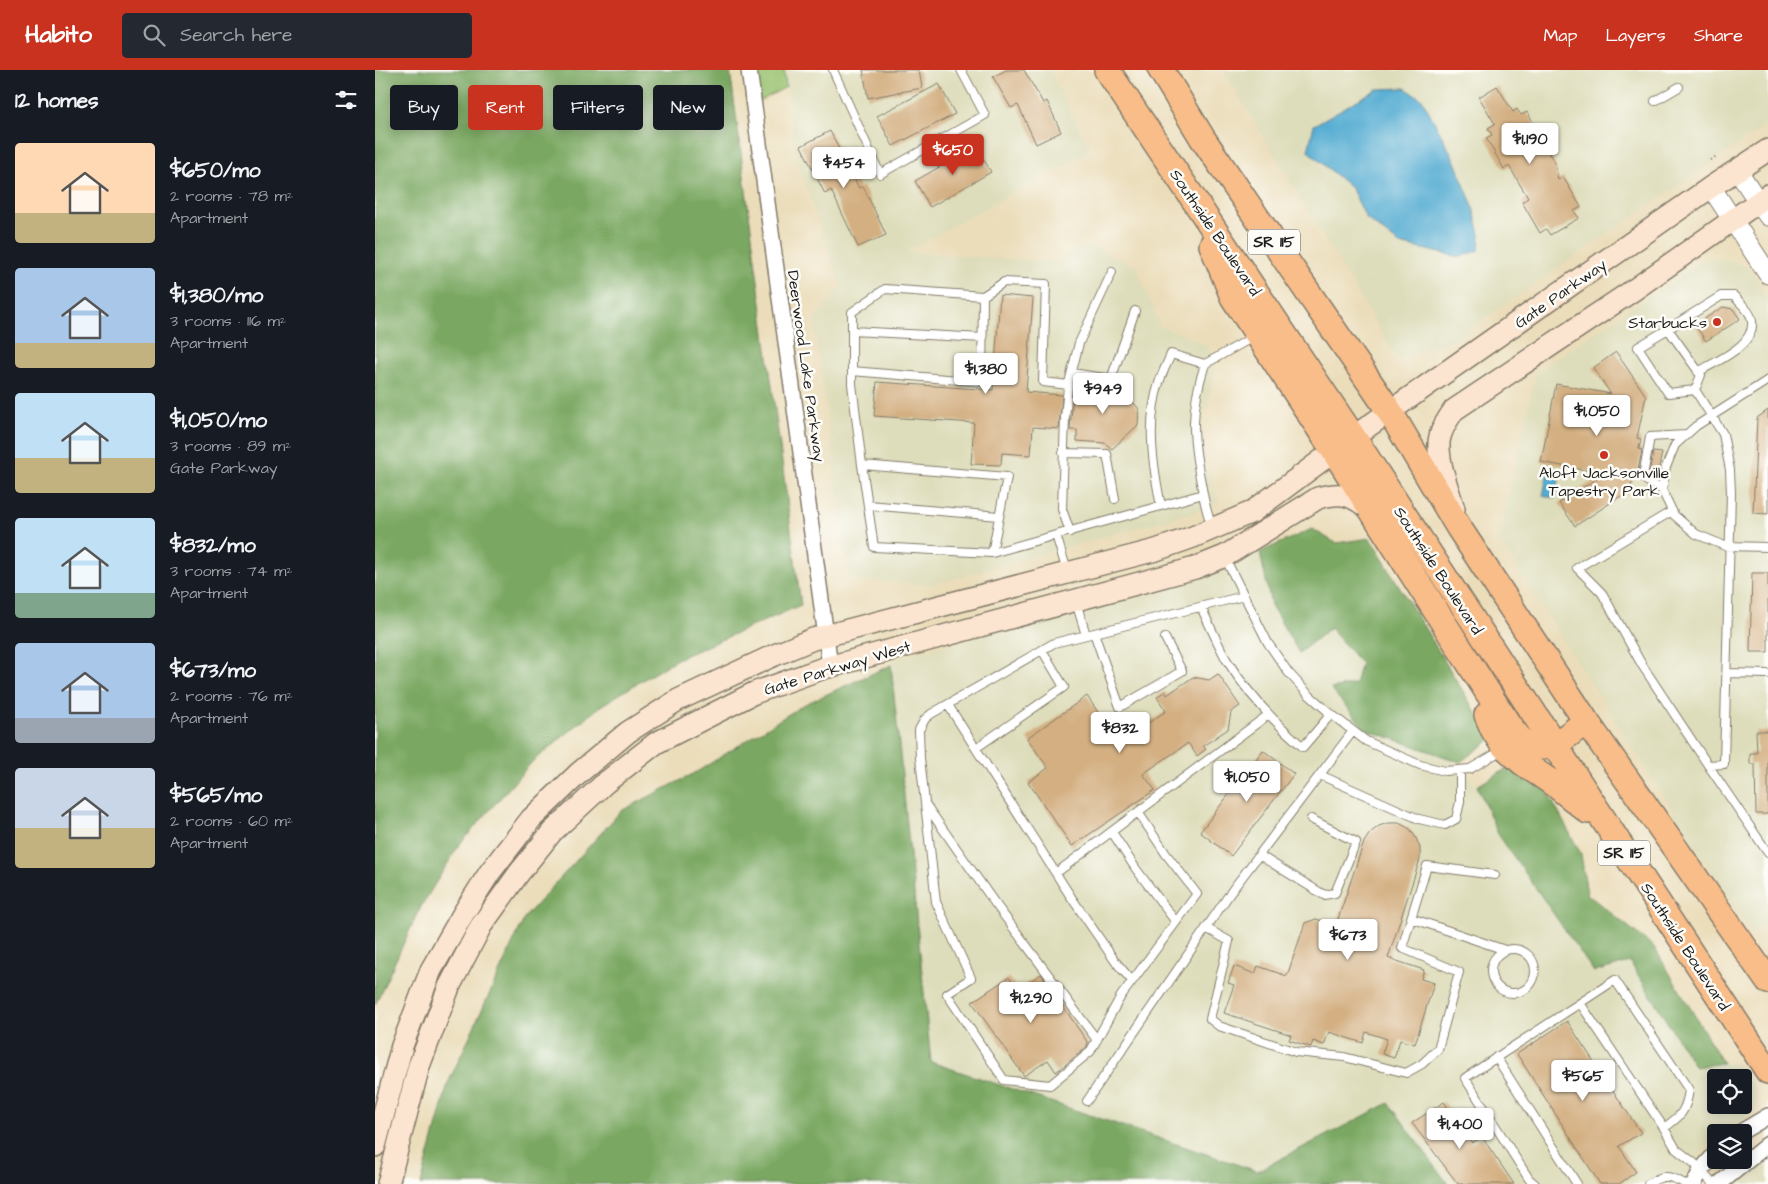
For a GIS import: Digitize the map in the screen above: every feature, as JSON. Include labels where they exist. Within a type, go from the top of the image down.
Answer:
[{"type":"highway","name":"Southside Boulevard","points":[[1107,70],[1193,197],[1344,444],[1554,746],[1768,1072]]},
{"type":"highway","name":"SR 115","points":[[1161,70],[1203,139],[1390,412],[1459,528],[1587,721],[1768,981]]},
{"type":"highway","points":[[1193,197],[1233,297],[1258,334],[1344,444],[1374,514],[1508,724],[1524,742],[1539,748],[1554,746],[1587,721]]},
{"type":"highway","points":[[1459,646],[1493,729],[1506,748],[1607,827]]},
{"type":"highway","points":[[1694,960],[1768,1046]]},
{"type":"main road","name":"Gate Parkway","points":[[1344,444],[1711,187],[1768,150]]},
{"type":"main road","points":[[1459,528],[1440,458],[1439,441],[1445,424],[1455,410],[1635,289],[1732,220],[1765,204]]},
{"type":"main road","name":"Gate Parkway West","points":[[375,1146],[402,1046],[431,970],[463,914],[490,872],[531,820],[579,772],[628,732],[678,700],[770,656],[826,636],[1157,550],[1213,528],[1252,512],[1344,444]]},
{"type":"main road","name":"Gate Parkway West","points":[[389,1184],[419,1066],[449,986],[481,926],[519,873],[552,832],[605,783],[656,743],[754,693],[831,666],[1195,568],[1225,556],[1318,498],[1334,494],[1354,498],[1374,514]]},
{"type":"main road","points":[[1213,528],[1225,556]]},
{"type":"main road","points":[[1067,573],[1076,600]]},
{"type":"street","name":"Deerwood Lake Parkway","points":[[749,70],[831,666]]},
{"type":"street","points":[[1737,170],[1765,204]]},
{"type":"street","points":[[1711,187],[1768,274]]},
{"type":"street","points":[[1752,1125],[1768,1116]]},
{"type":"street","points":[[1719,1184],[1768,1144]]},
{"type":"street","points":[[1694,1184],[1707,1163]]},
{"type":"lane","points":[[833,70],[880,174],[985,115],[961,70]]},
{"type":"lane","points":[[1655,101],[1679,86]]},
{"type":"lane","points":[[1070,532],[1062,508],[1065,417],[1069,385],[1079,343],[1112,272]]},
{"type":"lane","points":[[1069,385],[1043,382],[1046,284],[1004,282],[983,296],[885,289],[853,312],[852,384],[874,547],[991,553],[1203,494]]},
{"type":"lane","points":[[852,371],[982,382],[983,296]]},
{"type":"lane","points":[[1695,390],[1668,393],[1639,347],[1721,296],[1734,296],[1751,317],[1751,335],[1744,344],[1698,372]]},
{"type":"lane","points":[[1072,373],[1111,379],[1135,311]]},
{"type":"lane","points":[[1668,329],[1701,375],[1695,390]]},
{"type":"lane","points":[[852,331],[983,338]]},
{"type":"lane","points":[[1213,528],[1208,518],[1194,450],[1194,406],[1198,385],[1205,364],[1258,334]]},
{"type":"lane","points":[[1161,506],[1151,442],[1158,384],[1171,354],[1205,364]]},
{"type":"lane","points":[[1662,490],[1666,467],[1675,444],[1712,416],[1768,380]]},
{"type":"lane","points":[[1695,390],[1723,434],[1730,470],[1730,546],[1724,764],[1709,765]]},
{"type":"lane","points":[[1687,435],[1650,437],[1643,476],[1647,481],[1662,490],[1674,515],[1696,534],[1725,546],[1768,546]]},
{"type":"lane","points":[[1063,453],[1107,454],[1115,499]]},
{"type":"lane","points":[[863,465],[1007,477],[991,553]]},
{"type":"lane","points":[[868,505],[999,516]]},
{"type":"lane","points":[[1672,510],[1577,568],[1602,593],[1642,665],[1768,853]]},
{"type":"lane","points":[[1056,535],[1067,573]]},
{"type":"lane","points":[[1225,556],[1268,642],[1289,672],[1308,694],[1366,741],[1420,764],[1445,771],[1470,769],[1506,748]]},
{"type":"lane","points":[[1138,812],[1166,854],[1197,894],[1121,996],[1090,1052],[1050,1085],[1003,1080],[947,994],[971,978],[936,902],[920,758],[919,730],[925,719],[1054,643],[1244,596]]},
{"type":"lane","points":[[1076,600],[1120,707],[1182,671],[1165,638]]},
{"type":"lane","points":[[1201,607],[1227,659],[1245,686],[1268,715],[1303,746],[1331,714]]},
{"type":"lane","points":[[975,748],[1064,687],[1041,650]]},
{"type":"lane","points":[[1727,673],[1768,674]]},
{"type":"lane","points":[[948,705],[1092,929],[1132,981]]},
{"type":"lane","points":[[1056,873],[1268,715]]},
{"type":"lane","points":[[1087,1101],[1206,928],[1353,731]]},
{"type":"lane","points":[[1320,775],[1419,819],[1445,825],[1456,819],[1459,802],[1460,770]]},
{"type":"lane","points":[[925,803],[994,902],[1097,1040]]},
{"type":"lane","points":[[1259,855],[1324,895],[1335,893],[1356,842],[1311,819]]},
{"type":"lane","points":[[1112,832],[1136,869],[1176,922]]},
{"type":"lane","points":[[1206,928],[1229,942],[1210,1019],[1219,1026],[1296,1052],[1343,1057],[1406,1073],[1422,1064],[1438,1049],[1459,972],[1401,948],[1427,866],[1495,875]]},
{"type":"lane","points":[[1411,918],[1505,950],[1520,950],[1526,953],[1535,966],[1535,973],[1533,980],[1522,991],[1508,992],[1502,990],[1493,979],[1492,966],[1499,954],[1505,950]]},
{"type":"lane","points":[[1535,1184],[1529,1179],[1465,1078],[1615,980],[1689,1090],[1687,1105],[1680,1117],[1664,1128]]},
{"type":"lane","points":[[1580,1003],[1664,1128],[1676,1149],[1701,1170],[1713,1184]]},
{"type":"lane","points":[[1496,1057],[1577,1184]]},
{"type":"lane","points":[[1648,1184],[1660,1176],[1673,1177],[1685,1184]]},
{"type":"path","points":[[1710,160],[1717,156]]},
{"type":"shaded area","points":[[784,70],[1049,70],[1091,150],[906,252],[1054,262],[1087,245],[1136,266],[1160,326],[1208,345],[1215,372],[1202,426],[1206,464],[1219,503],[1195,512],[931,585],[854,580],[850,575],[846,552],[814,320],[841,286],[796,158]]},
{"type":"shaded area","points":[[1223,70],[1768,70],[1768,124],[1453,340],[1398,360]]},
{"type":"shaded area","points":[[1705,259],[1727,259],[1750,268],[1768,300],[1768,923],[1752,934],[1499,540],[1536,372]]},
{"type":"shaded area","points":[[1260,552],[1271,605],[1298,653],[1330,627],[1361,663],[1356,684],[1331,690],[1365,729],[1460,762],[1477,786],[1498,835],[1594,972],[1630,962],[1695,1067],[1723,1063],[1738,1066],[1740,1069],[1707,1069],[1707,1114],[1750,1114],[1735,1124],[1707,1124],[1707,1143],[1681,1184],[1448,1184],[1389,1103],[1258,1171],[931,1062],[891,665],[893,659],[1177,584],[1245,562]]},
{"type":"shaded area","points":[[1752,1084],[1754,1087],[1757,1102],[1752,1110]]},
{"type":"shaded area","points":[[1768,1152],[1768,1184],[1727,1184],[1746,1169],[1752,1169],[1752,1164]]},
{"type":"green space","points":[[375,70],[730,70],[801,605],[677,659],[602,705],[532,762],[459,845],[419,910],[375,1005]]},
{"type":"green space","points":[[754,70],[784,70],[786,87],[758,102]]},
{"type":"green space","points":[[1312,529],[1336,543],[1370,538],[1492,739],[1460,762],[1365,729],[1331,689],[1355,684],[1361,663],[1330,628],[1299,653],[1271,605],[1260,552]]},
{"type":"green space","points":[[891,665],[931,1062],[1257,1171],[1389,1103],[1448,1184],[421,1184],[448,1083],[525,917],[621,811],[695,773],[803,705]]},
{"type":"green space","points":[[1509,767],[1542,782],[1581,854],[1587,894],[1654,947],[1723,1063],[1695,1067],[1630,962],[1594,972],[1498,834],[1477,786]]},
{"type":"water","points":[[1405,88],[1422,99],[1453,157],[1472,204],[1480,234],[1479,250],[1460,257],[1399,244],[1366,218],[1352,189],[1308,151],[1314,125],[1377,89]]},
{"type":"water","points":[[1548,471],[1560,474],[1556,498],[1543,496]]},
{"type":"building","points":[[863,70],[919,70],[922,88],[868,98]]},
{"type":"building","points":[[1006,70],[1024,70],[1043,103],[1047,101],[1061,132],[1036,144],[1018,105],[1011,108],[993,77]]},
{"type":"building","points":[[939,84],[955,114],[893,146],[877,116]]},
{"type":"building","points":[[1497,86],[1513,112],[1517,109],[1521,115],[1527,112],[1555,163],[1558,180],[1563,177],[1581,207],[1574,211],[1579,218],[1550,235],[1546,229],[1540,233],[1522,202],[1528,198],[1509,166],[1504,169],[1486,138],[1492,135],[1488,128],[1495,124],[1479,97]]},
{"type":"building","points":[[830,131],[859,188],[863,186],[886,235],[858,247],[831,190],[825,194],[801,146]]},
{"type":"building","points":[[976,146],[991,172],[930,207],[915,181]]},
{"type":"building","points":[[1000,295],[1033,298],[1026,392],[1062,395],[1059,429],[1033,427],[1031,455],[1002,453],[1001,465],[971,464],[974,423],[874,416],[877,382],[993,390]]},
{"type":"building","name":"Starbucks","points":[[1723,307],[1733,309],[1740,319],[1706,341],[1695,325]]},
{"type":"building","points":[[1616,352],[1646,396],[1637,438],[1641,439],[1639,449],[1642,450],[1638,471],[1635,470],[1629,495],[1624,494],[1575,526],[1559,503],[1604,474],[1541,462],[1556,384],[1611,394],[1593,368]]},
{"type":"building","points":[[1116,382],[1139,409],[1138,425],[1112,449],[1105,443],[1077,441],[1077,430],[1070,430],[1073,396],[1080,396],[1081,385],[1110,387]]},
{"type":"building","points":[[1768,410],[1768,514],[1753,513],[1757,418]]},
{"type":"building","points":[[1653,452],[1662,453],[1657,475],[1649,473]]},
{"type":"building","points":[[1752,573],[1768,573],[1768,652],[1750,652]]},
{"type":"building","points":[[1218,674],[1240,706],[1231,712],[1228,729],[1203,746],[1206,749],[1197,756],[1188,743],[1143,774],[1155,790],[1072,846],[1028,782],[1048,768],[1027,738],[1087,696],[1119,743],[1166,711],[1157,697],[1165,691],[1167,695],[1193,677],[1209,680]]},
{"type":"building","points":[[1756,731],[1768,731],[1768,814],[1756,814],[1755,764],[1750,764],[1750,753],[1757,753]]},
{"type":"building","points":[[1263,750],[1294,774],[1231,856],[1200,832]]},
{"type":"building","points":[[1388,823],[1399,823],[1410,829],[1420,848],[1420,859],[1388,958],[1424,970],[1421,979],[1434,983],[1415,1044],[1400,1040],[1394,1058],[1382,1054],[1387,1039],[1366,1032],[1363,1043],[1329,1032],[1324,1045],[1313,1041],[1311,1047],[1289,1040],[1291,1035],[1224,1013],[1234,985],[1228,983],[1234,966],[1255,974],[1258,966],[1287,976],[1305,923],[1316,919],[1336,925],[1364,842],[1370,833],[1379,826]]},
{"type":"building","points":[[1041,974],[1088,1043],[1086,1048],[1056,1072],[1048,1060],[1024,1076],[972,1002],[1009,977],[1018,989]]},
{"type":"building","points":[[1567,1021],[1641,1133],[1619,1146],[1636,1172],[1619,1184],[1600,1184],[1517,1054]]},
{"type":"building","points":[[1444,1102],[1472,1143],[1482,1137],[1514,1184],[1458,1184],[1412,1123]]},
{"type":"place","name":"Starbucks","points":[[1717,322]]},
{"type":"place","name":"Aloft Jacksonville Tapestry Park","points":[[1604,455]]}]
